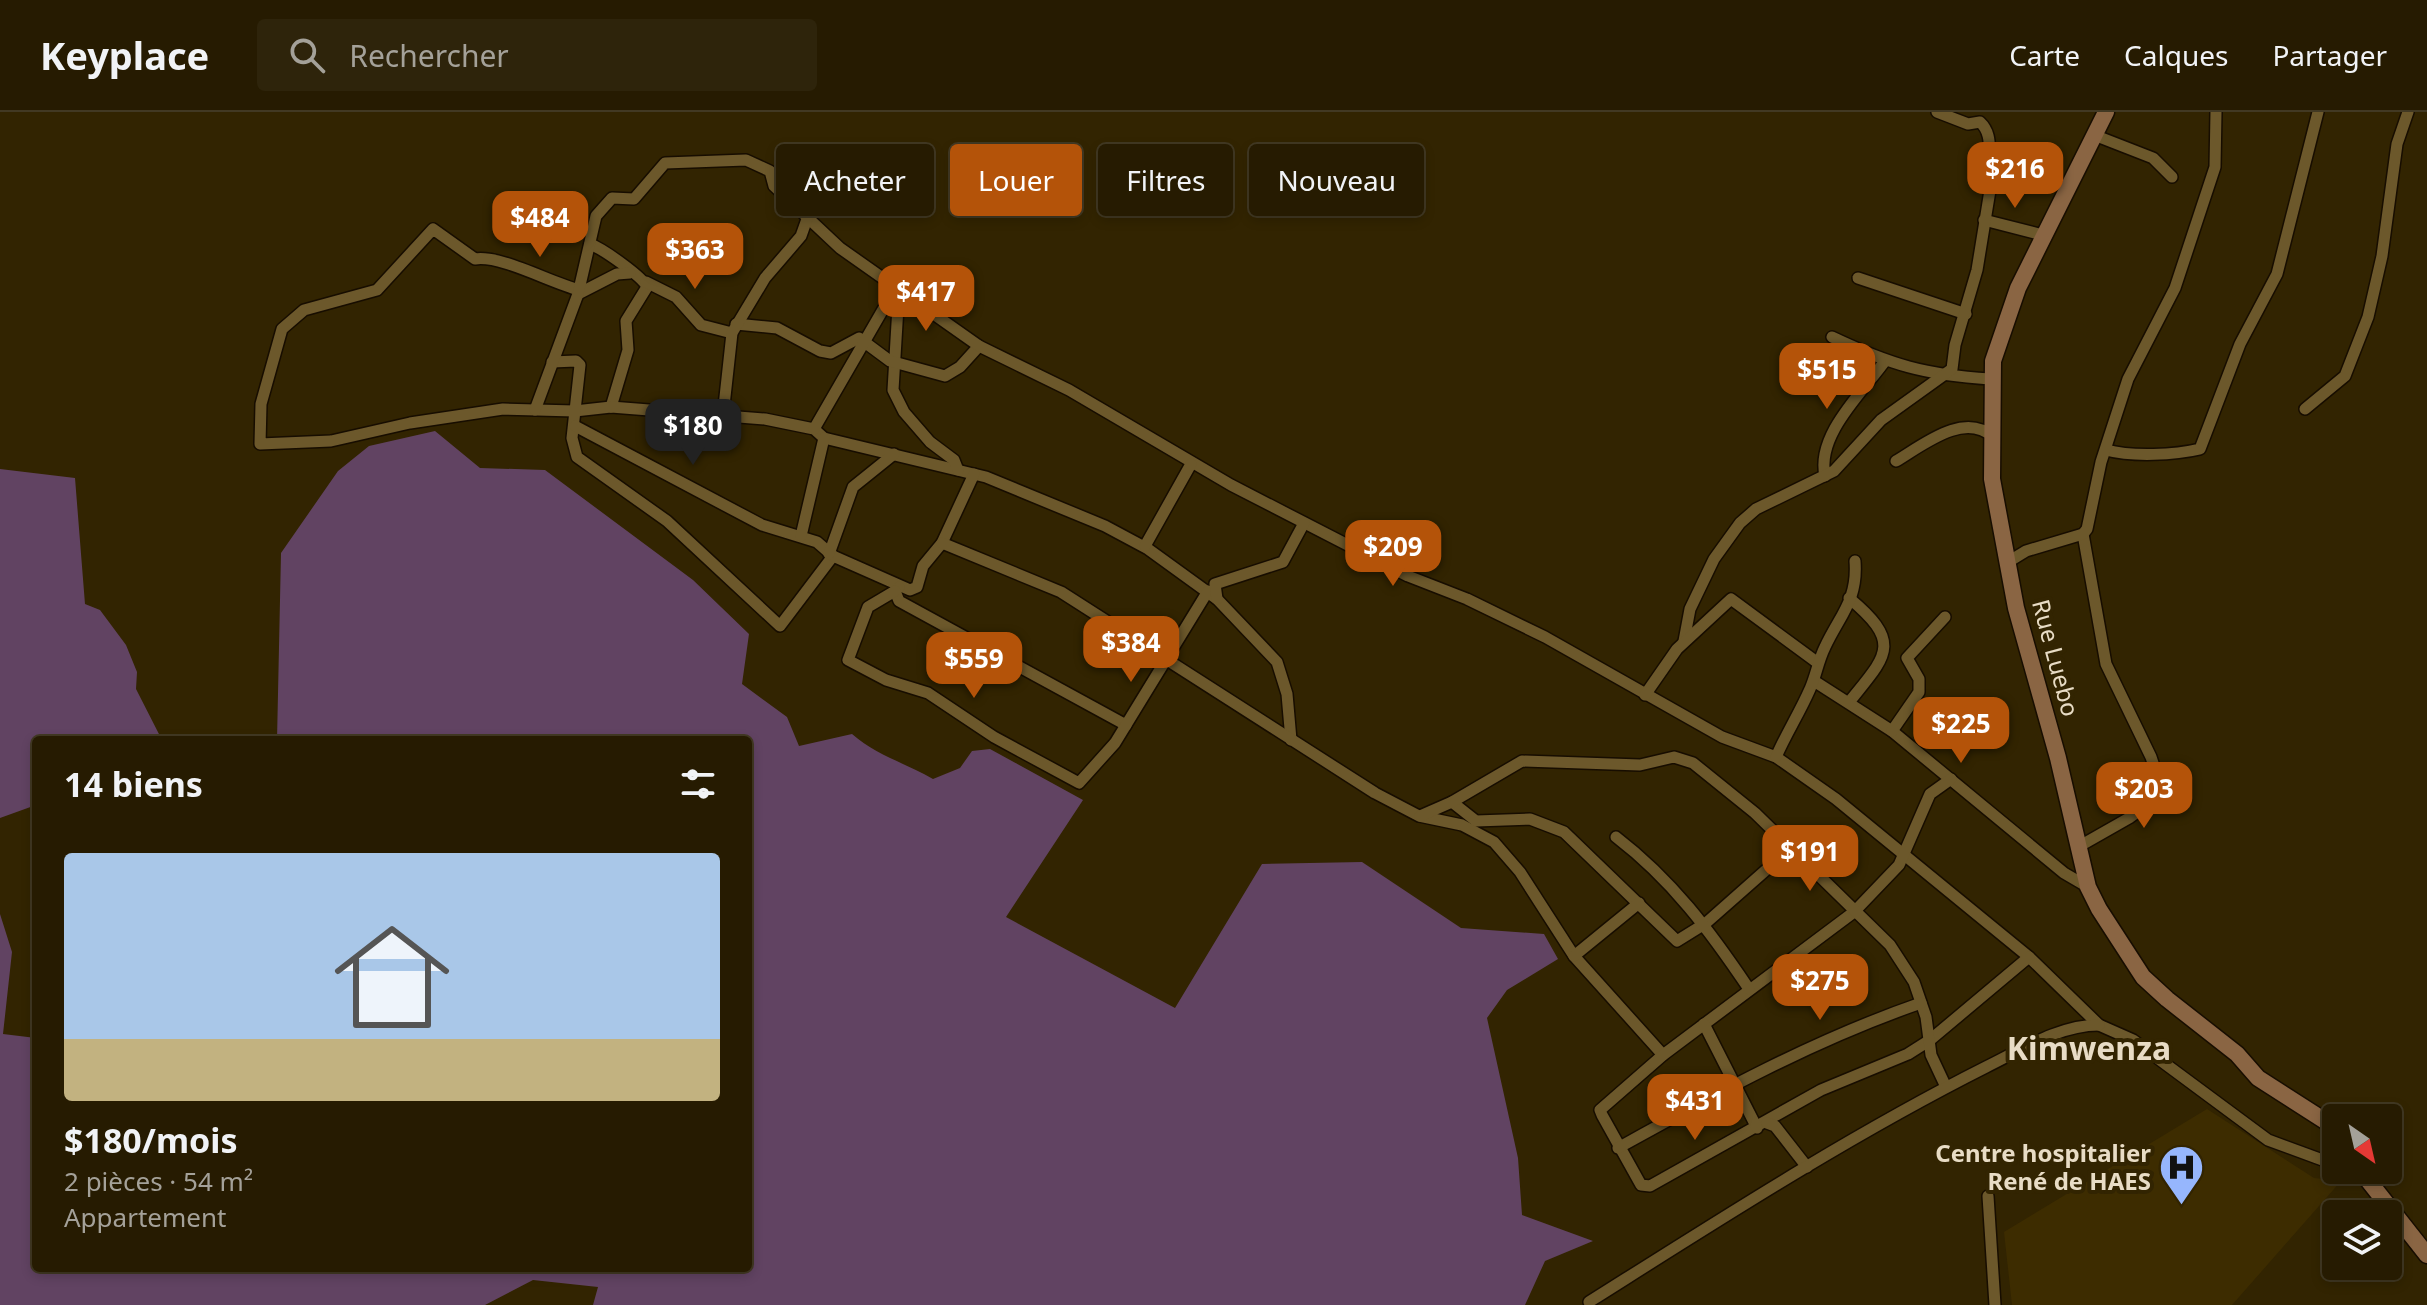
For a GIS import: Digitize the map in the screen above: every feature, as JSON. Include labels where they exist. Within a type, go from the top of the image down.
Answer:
[{"type":"street","points":[[1684,641],[1690,609],[1714,559],[1740,523],[1756,509],[1825,476],[1881,420],[1952,369],[1955,345],[1966,314],[1993,172],[1988,160],[1992,148],[1980,122],[1968,124],[1937,112]]},
{"type":"street","name":"Rue Luebo","points":[[2106,112],[2007,312],[1990,379],[1992,479],[2016,608],[2058,758],[2088,887],[2143,977],[2237,1054],[2258,1078],[2322,1119]]},
{"type":"street","points":[[2163,793],[2151,757],[2106,664],[2083,534],[2128,379],[2183,267],[2217,156],[2216,112]]},
{"type":"street","points":[[2106,450],[2122,454],[2158,452],[2183,455],[2200,449],[2240,344],[2277,274],[2318,112]]},
{"type":"street","points":[[2305,409],[2345,376],[2368,317],[2382,256],[2397,144],[2408,112]]},
{"type":"street","points":[[2094,135],[2153,158],[2172,177]]},
{"type":"street","points":[[535,410],[578,292],[596,216],[610,200],[634,199],[665,163],[746,160],[770,171],[774,186],[840,248],[979,346],[1069,390],[1191,464],[1304,523],[1408,576],[1467,599],[1545,637],[1722,737],[1776,757],[1836,799],[2029,957],[2099,1025],[2133,1040],[2268,1140],[2322,1160]]},
{"type":"street","points":[[723,415],[734,328],[771,268],[801,236],[807,219]]},
{"type":"street","points":[[1984,220],[2043,235]]},
{"type":"street","points":[[630,273],[617,274],[578,292],[491,256],[475,259],[433,229],[377,290],[304,310],[282,329],[261,404],[260,444],[331,441],[455,415],[503,409],[575,411],[611,407],[675,414],[723,415],[814,429],[824,438],[974,474],[1048,501],[1145,546],[1212,595],[1277,662],[1287,694],[1291,740]]},
{"type":"street","points":[[590,244],[612,254],[630,273],[676,297],[701,325],[777,328],[820,351],[831,353],[854,340],[864,340],[896,363],[945,376],[960,367],[979,346]]},
{"type":"street","points":[[1858,278],[1966,314]]},
{"type":"street","points":[[611,407],[628,350],[626,321],[646,282]]},
{"type":"street","points":[[814,429],[864,340],[898,288]]},
{"type":"street","points":[[898,288],[893,390],[904,412],[930,442],[954,460],[958,470]]},
{"type":"street","points":[[1832,337],[1885,361],[1944,377],[1990,379]]},
{"type":"street","points":[[552,362],[576,361],[580,365],[572,438],[577,457],[667,521],[780,626],[831,555],[848,495],[894,454]]},
{"type":"street","points":[[1825,476],[1822,462],[1828,440],[1885,361]]},
{"type":"street","points":[[575,426],[762,525],[817,542],[831,555],[898,588],[914,590],[923,566],[942,543],[974,474]]},
{"type":"street","points":[[1896,461],[1939,436],[1962,428],[1977,426],[1993,437]]},
{"type":"street","points":[[801,536],[824,438]]},
{"type":"street","points":[[1145,546],[1191,464]]},
{"type":"street","points":[[898,588],[868,607],[848,660],[886,680],[928,693],[994,737],[1079,783],[1115,743],[1166,660],[1212,595],[1215,584],[1283,562],[1304,523]]},
{"type":"street","points":[[2008,562],[2022,553],[2083,534]]},
{"type":"street","points":[[942,543],[1061,592],[1343,774],[1419,816],[1462,825],[1494,842],[1520,872],[1574,956],[1663,1055]]},
{"type":"street","points":[[1776,757],[1814,681],[1818,663],[1848,611],[1856,578],[1855,561]]},
{"type":"street","points":[[898,588],[899,601],[1126,725]]},
{"type":"street","points":[[1849,598],[1876,626],[1886,649],[1883,660],[1850,701]]},
{"type":"street","points":[[1645,695],[1684,641],[1714,612],[1734,599],[1818,663]]},
{"type":"street","points":[[1690,609],[1698,615],[1714,612]]},
{"type":"street","points":[[1892,731],[1919,692],[1919,679],[1907,658],[1945,617]]},
{"type":"street","points":[[1814,681],[1850,701],[1892,731],[2064,873],[2088,887]]},
{"type":"street","points":[[1419,816],[1452,802],[1522,761],[1640,765],[1674,757],[1693,763],[1721,782],[1890,945],[1909,974],[1921,1003],[1931,1055],[1946,1087]]},
{"type":"street","points":[[2078,847],[2117,827],[2163,793],[2178,771]]},
{"type":"street","points":[[1951,779],[1930,794],[1899,865],[1854,912],[1663,1055],[1600,1110],[1618,1148],[1646,1187],[1762,1126],[1821,1090],[1889,1063],[1930,1040],[2029,957]]},
{"type":"street","points":[[1452,802],[1476,821],[1530,819],[1564,832],[1677,941],[1706,923],[1791,848]]},
{"type":"street","points":[[1616,837],[1643,858],[1706,923],[1749,989]]},
{"type":"street","points":[[1574,956],[1639,903]]},
{"type":"street","points":[[1618,1148],[1735,1083],[1843,1030],[1921,1003]]},
{"type":"street","points":[[1926,1017],[1945,1027]]},
{"type":"street","points":[[1704,1024],[1762,1126]]},
{"type":"street","points":[[1589,1302],[1807,1167],[1946,1087],[2066,1029],[2099,1025]]},
{"type":"street","points":[[1762,1126],[1775,1126],[1807,1167]]},
{"type":"street","points":[[2371,1184],[2427,1255]]},
{"type":"street","points":[[1988,1196],[1995,1305]]},
{"type":"shaded area","points":[[435,431],[480,468],[545,470],[693,580],[749,634],[742,684],[787,717],[799,746],[852,734],[881,753],[933,779],[960,768],[972,751],[990,749],[1083,800],[1006,917],[1175,1008],[1262,864],[1362,862],[1461,928],[1544,934],[1558,959],[1507,990],[1487,1018],[1518,1158],[1522,1215],[1593,1241],[1545,1261],[1525,1305],[593,1305],[598,1287],[533,1280],[485,1305],[0,1305],[0,914],[12,952],[3,1034],[32,1038],[32,1272],[752,1272],[752,736],[277,736],[281,553],[338,471],[369,446]]},
{"type":"shaded area","points":[[0,469],[75,478],[85,604],[100,610],[126,645],[137,672],[136,689],[160,736],[32,736],[32,806],[0,818]]},
{"type":"shaded area","name":"Centre hospitalier René de HAES","points":[[2207,1109],[2314,1178],[2322,1179],[2322,1184],[2338,1184],[2232,1305],[2012,1305],[2004,1232]]},
{"type":"place","name":"Centre hospitalier René de HAES","points":[[2182,1207]]},
{"type":"district","name":"Kimwenza","points":[[2089,1049]]}]
